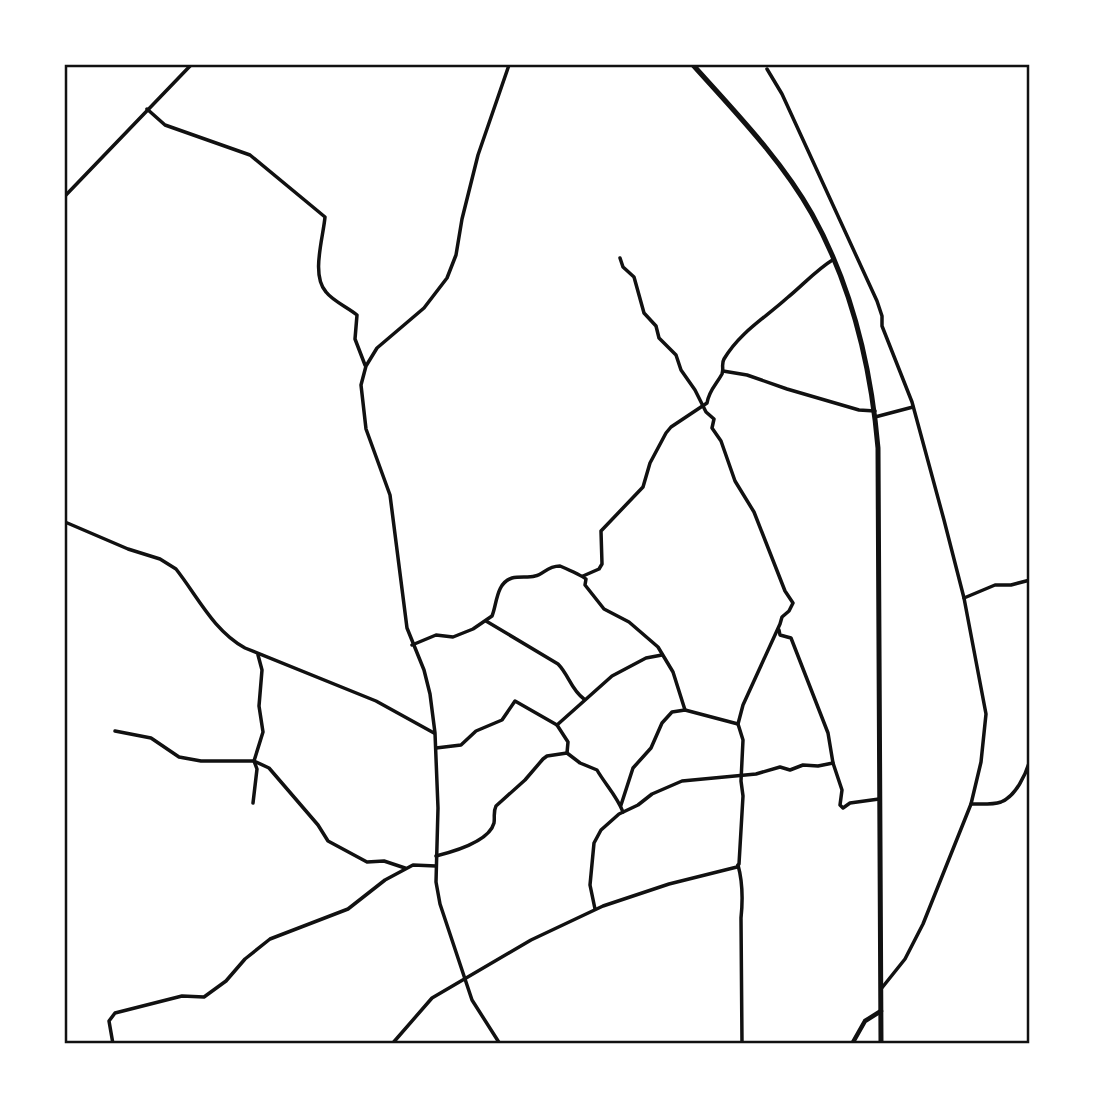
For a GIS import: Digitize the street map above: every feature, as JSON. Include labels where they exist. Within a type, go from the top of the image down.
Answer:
[{"type":"highway","points":[[693,65],[756,135],[811,212],[834,259],[867,362],[878,448],[881,1044]]},
{"type":"street","points":[[65,196],[191,65]]},
{"type":"street","points":[[500,1044],[477,1011],[464,981],[440,904],[436,866],[435,733],[427,683],[407,628],[387,483],[366,429],[361,385],[366,366],[377,348],[424,308],[447,278],[456,255],[478,155],[509,65]]},
{"type":"street","points":[[767,68],[782,94],[877,301],[882,326],[904,379],[964,598],[986,714],[981,762],[971,804],[923,924],[905,959],[880,989]]},
{"type":"street","points":[[147,109],[165,125],[250,155],[324,217],[323,239],[316,268],[324,291],[357,315],[355,338],[366,366]]},
{"type":"street","points":[[620,258],[623,267],[634,277],[645,313],[656,326],[659,338],[676,355],[681,370],[706,412],[714,419],[712,428],[721,441],[736,481],[754,512],[785,591],[793,603],[782,617],[743,705],[738,723],[743,740],[743,796],[738,865],[743,900],[742,1044]]},
{"type":"street","points":[[704,407],[709,392],[723,371],[723,360],[743,334],[834,259]]},
{"type":"street","points":[[723,371],[747,375],[875,414],[913,407]]},
{"type":"street","points":[[412,645],[436,635],[453,636],[486,621],[494,612],[497,595],[503,585],[512,578],[536,577],[555,566],[583,576],[599,569],[601,531],[643,486],[650,463],[666,433],[691,412],[704,407]]},
{"type":"street","points":[[65,522],[128,550],[168,563],[183,578],[230,640],[258,655],[376,701],[435,733]]},
{"type":"street","points":[[583,576],[586,579],[585,585],[604,609],[629,622],[653,641],[673,671],[685,710]]},
{"type":"street","points":[[964,598],[995,585],[1012,585],[1030,580]]},
{"type":"street","points":[[486,621],[558,664],[565,671],[577,694],[584,699]]},
{"type":"street","points":[[778,628],[780,635],[792,640],[828,733],[832,763],[842,790],[842,807],[879,799]]},
{"type":"street","points":[[253,803],[257,769],[254,761],[262,732],[259,706],[262,670],[258,655]]},
{"type":"street","points":[[557,725],[612,676],[637,662],[662,655]]},
{"type":"street","points":[[436,748],[461,745],[476,731],[502,720],[513,701],[529,707],[557,725],[568,742],[567,753]]},
{"type":"street","points":[[621,806],[633,768],[651,748],[662,723],[672,712],[685,710],[738,723]]},
{"type":"street","points":[[115,732],[151,738],[179,757],[201,761],[254,761],[269,768],[318,825],[328,841],[367,862],[384,861],[407,868]]},
{"type":"street","points":[[436,856],[461,849],[481,838],[494,822],[493,812],[496,806],[547,756],[567,753],[580,763],[597,770],[623,812]]},
{"type":"street","points":[[971,804],[996,803],[1006,799],[1026,774],[1030,760]]},
{"type":"street","points":[[595,909],[590,885],[594,843],[601,830],[652,794],[682,781],[756,774],[780,767],[790,770],[803,765],[832,763]]},
{"type":"street","points":[[113,1044],[109,1021],[115,1013],[182,996],[204,998],[270,939],[348,909],[385,880],[413,865],[436,866]]},
{"type":"street","points":[[392,1044],[432,998],[520,946],[595,909],[669,884],[738,865]]},
{"type":"street","points":[[852,1044],[865,1021],[881,1011]]}]
